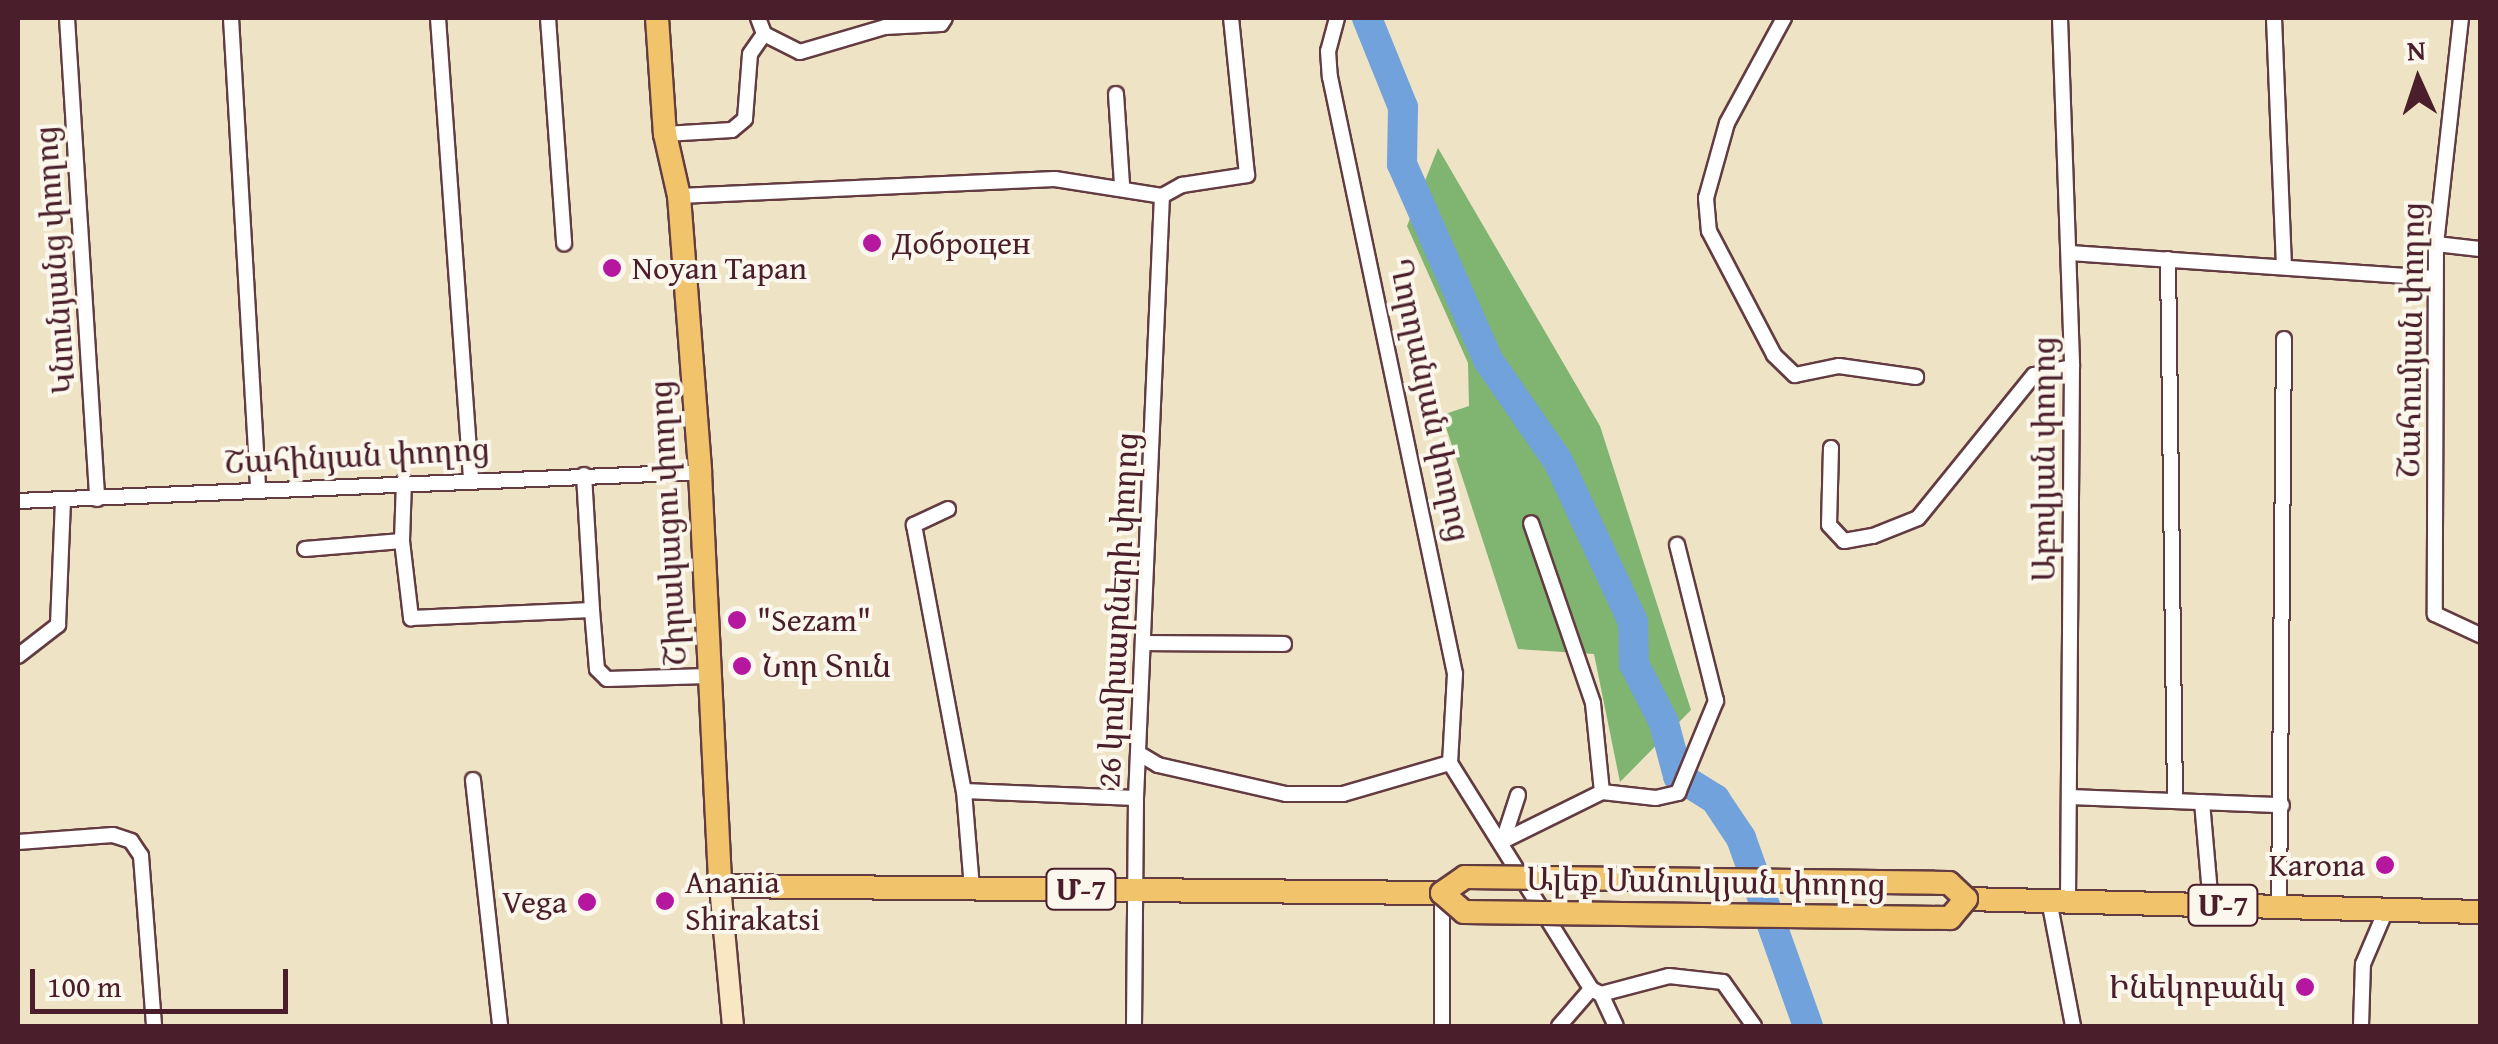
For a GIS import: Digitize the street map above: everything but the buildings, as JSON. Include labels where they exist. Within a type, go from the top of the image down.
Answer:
[{"type":"main road","name":"Շիրակացու փողոց","points":[[657,18],[666,134],[679,196],[700,472],[720,886],[733,1026]]},
{"type":"main road","name":"Ալեք Մանուկյան փողոց","points":[[1442,894],[1465,876],[1948,882],[1966,899],[2480,912]]},
{"type":"main road","name":"Ալեք Մանուկյան փողոց","points":[[720,886],[1442,894],[1464,912],[1950,918],[1966,899]]},
{"type":"street","name":"Կնունյանց փողոց","points":[[67,18],[97,499]]},
{"type":"street","points":[[232,18],[258,488]]},
{"type":"street","points":[[438,18],[471,477]]},
{"type":"street","points":[[548,18],[564,243]]},
{"type":"street","points":[[758,18],[764,34],[800,52],[903,22],[941,24],[945,18]]},
{"type":"street","points":[[679,196],[1054,179],[1122,185],[1162,196],[1182,186],[1247,176],[1231,18]]},
{"type":"street","name":"Ղորղանյան փողոց","points":[[1334,18],[1328,51],[1456,674],[1450,763]]},
{"type":"street","points":[[1784,18],[1727,123],[1706,198],[1710,232],[1774,355],[1794,375],[1839,366],[1916,377]]},
{"type":"street","name":"Աբովյան փողոց","points":[[2060,18],[2072,368],[2070,797],[2059,900],[2073,1026]]},
{"type":"street","points":[[2274,18],[2284,267]]},
{"type":"street","name":"Շահումյան փողոց","points":[[2461,18],[2436,244],[2434,614],[2480,636]]},
{"type":"street","points":[[666,134],[732,130],[745,119],[750,54],[764,34]]},
{"type":"street","points":[[1116,94],[1122,185]]},
{"type":"street","name":"26 կոմիսարների փողոց","points":[[1134,1026],[1136,798],[1162,196]]},
{"type":"street","points":[[2436,244],[2480,249]]},
{"type":"street","points":[[2070,253],[2435,278]]},
{"type":"street","points":[[2168,259],[2175,801]]},
{"type":"street","points":[[2279,906],[2284,340]]},
{"type":"street","points":[[1832,448],[1830,525],[1844,541],[1873,536],[1918,518],[2034,375],[2072,368]]},
{"type":"street","name":"Շահինյան փողոց","points":[[18,501],[471,477],[700,472]]},
{"type":"street","points":[[584,474],[596,670],[608,678],[708,676]]},
{"type":"street","points":[[404,480],[402,541],[412,618],[592,610]]},
{"type":"street","points":[[18,656],[58,625],[63,501]]},
{"type":"street","points":[[948,509],[914,526],[964,791],[972,888]]},
{"type":"street","points":[[1531,522],[1592,704],[1602,792]]},
{"type":"street","points":[[306,548],[402,541]]},
{"type":"street","points":[[1503,841],[1602,792],[1656,798],[1678,792],[1716,701],[1677,545]]},
{"type":"street","points":[[1144,643],[1284,644]]},
{"type":"street","points":[[1138,753],[1158,765],[1286,794],[1344,794],[1450,763],[1503,841],[1616,1026]]},
{"type":"street","points":[[473,780],[500,1026]]},
{"type":"street","points":[[964,791],[1136,798]]},
{"type":"street","points":[[1503,841],[1518,795]]},
{"type":"street","points":[[2070,797],[2282,805]]},
{"type":"street","points":[[2202,802],[2211,905]]},
{"type":"street","points":[[18,842],[113,835],[131,840],[141,856],[154,1026]]},
{"type":"street","points":[[1442,894],[1442,1026]]},
{"type":"street","points":[[2360,1026],[2363,964],[2386,910]]},
{"type":"street","points":[[1559,1026],[1596,992],[1669,976],[1722,982],[1754,1026]]},
{"type":"green space","points":[[1438,148],[1600,426],[1691,710],[1620,782],[1594,654],[1518,649],[1442,415],[1469,406],[1468,363],[1407,226]]},
{"type":"waterway","points":[[1367,18],[1403,107],[1402,164],[1488,360],[1558,461],[1633,622],[1634,664],[1664,723],[1678,776],[1715,799],[1741,838],[1808,1026]]},
{"type":"place","name":"Доброцен","points":[[872,243]]},
{"type":"place","name":"Noyan Tapan","points":[[612,268]]},
{"type":"place","name":"\"Sezam\"","points":[[737,620]]},
{"type":"place","name":"Նոր Տուն","points":[[742,666]]},
{"type":"place","name":"Karona","points":[[2385,865]]},
{"type":"place","name":"Anania Shirakatsi","points":[[665,901]]},
{"type":"place","name":"Vega","points":[[587,902]]},
{"type":"place","name":"Ինեկոբանկ","points":[[2305,987]]}]
